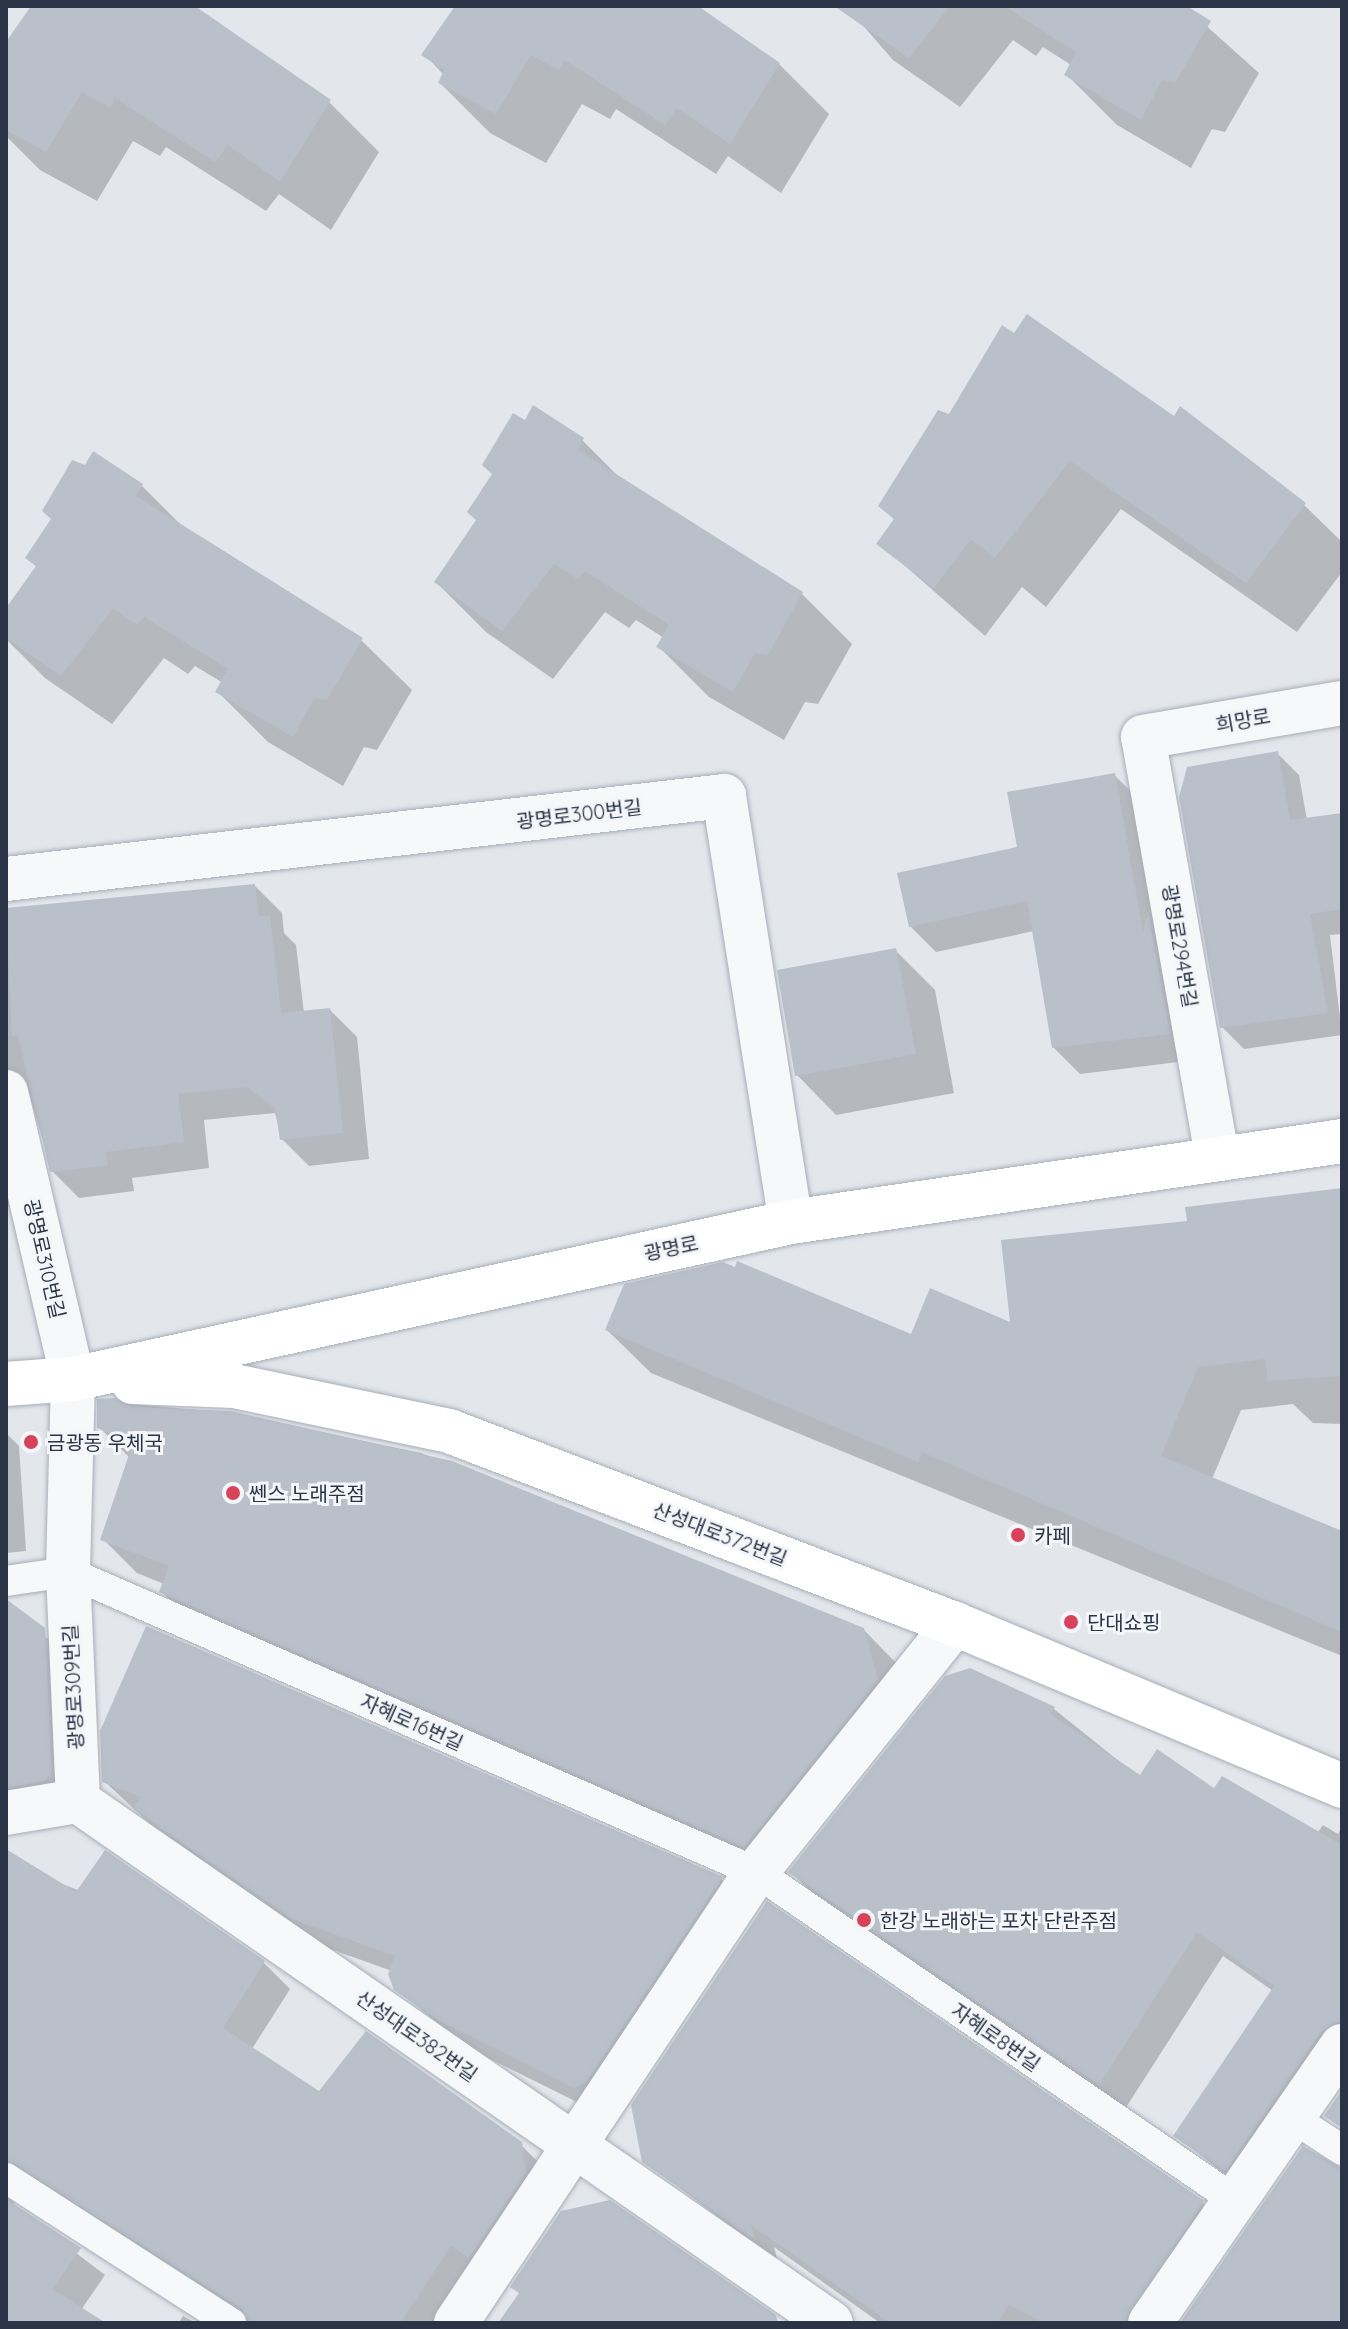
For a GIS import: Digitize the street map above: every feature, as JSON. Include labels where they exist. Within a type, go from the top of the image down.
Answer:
[{"type":"main road","name":"광명로","points":[[6,1384],[73,1379],[791,1222],[1217,1156],[1342,1141]]},
{"type":"main road","name":"산성대로372번길","points":[[73,1379],[234,1386],[449,1431],[955,1624],[1342,1786]]},
{"type":"street","name":"희망로","points":[[1143,737],[1342,703]]},
{"type":"street","name":"광명로294번길","points":[[1143,737],[1217,1156]]},
{"type":"street","name":"광명로300번길","points":[[6,879],[724,796],[791,1222]]},
{"type":"street","name":"광명로310번길","points":[[6,1092],[73,1379]]},
{"type":"street","name":"광명로309번길","points":[[73,1379],[68,1572],[78,1801]]},
{"type":"street","points":[[456,2323],[756,1872],[955,1624]]},
{"type":"street","points":[[6,1813],[78,1801]]},
{"type":"street","name":"산성대로382번길","points":[[78,1801],[576,2146],[819,2320]]},
{"type":"street","points":[[1150,2323],[1342,2046]]},
{"type":"lane","points":[[6,1581],[68,1572]]},
{"type":"lane","name":"자혜로16번길","points":[[68,1572],[756,1872]]},
{"type":"lane","name":"자혜로8번길","points":[[756,1872],[1236,2201]]},
{"type":"lane","points":[[1293,2118],[1342,2150]]},
{"type":"lane","points":[[6,2178],[231,2323]]},
{"type":"building","points":[[31,6],[195,6],[331,100],[280,182],[228,145],[215,162],[115,98],[110,108],[82,92],[46,152],[6,130],[6,42]]},
{"type":"building","points":[[455,6],[698,6],[780,63],[730,144],[677,108],[665,125],[565,60],[559,70],[531,55],[496,114],[438,83],[444,70],[421,55]]},
{"type":"building","points":[[834,6],[950,6],[909,58]]},
{"type":"building","points":[[1004,6],[1187,6],[1211,21],[1175,83],[1162,80],[1141,120],[1064,75],[1076,52]]},
{"type":"building","points":[[1027,314],[1174,416],[1180,406],[1306,503],[1246,583],[1070,461],[995,558],[971,539],[934,588],[876,544],[894,519],[878,506],[938,410],[949,414],[1002,325],[1014,333]]},
{"type":"building","points":[[533,405],[584,438],[578,450],[803,592],[768,655],[755,653],[733,692],[656,647],[669,625],[585,571],[578,579],[554,564],[502,631],[434,582],[476,520],[467,512],[492,474],[482,465],[513,413],[525,420]]},
{"type":"building","points":[[93,451],[143,484],[136,496],[363,638],[327,700],[314,698],[293,737],[215,692],[228,669],[144,617],[137,625],[113,609],[61,676],[6,638],[6,608],[36,566],[25,558],[51,519],[42,511],[72,460],[85,465]]},
{"type":"building","points":[[1278,751],[1290,820],[1342,813],[1342,909],[1310,914],[1328,1013],[1220,1028],[1179,797],[1187,767]]},
{"type":"building","points":[[1115,773],[1143,932],[1148,911],[1170,1034],[1052,1048],[1027,901],[909,927],[897,873],[1017,847],[1007,792]]},
{"type":"building","points":[[255,884],[259,916],[270,916],[281,1013],[330,1008],[343,1133],[280,1140],[275,1108],[246,1087],[178,1094],[184,1142],[106,1152],[108,1165],[50,1172],[18,1035],[12,1036],[6,908]]},
{"type":"building","points":[[896,948],[916,1054],[795,1076],[777,970]]},
{"type":"building","points":[[1342,1188],[1342,1376],[1268,1381],[1265,1359],[1198,1367],[1161,1456],[1342,1531],[1342,1632],[922,1452],[918,1462],[605,1330],[624,1284],[723,1262],[735,1267],[737,1261],[911,1334],[930,1288],[1010,1322],[1001,1240],[1187,1221],[1185,1207]]},
{"type":"building","points":[[115,1398],[132,1407],[231,1411],[452,1461],[864,1628],[878,1680],[744,1847],[159,1592],[169,1566],[100,1540],[133,1443],[97,1428],[97,1399]]},
{"type":"building","points":[[6,1599],[45,1628],[52,1773],[44,1781],[6,1788]]},
{"type":"building","points":[[146,1626],[723,1877],[587,2081],[574,2088],[438,2020],[394,1990],[388,1974],[395,1956],[292,1919],[133,1809],[141,1797],[102,1782],[100,1731]]},
{"type":"building","points":[[970,1668],[1055,1707],[1050,1714],[1140,1775],[1157,1749],[1214,1788],[1222,1776],[1342,1845],[1342,2021],[1321,2032],[1225,2171],[1173,2136],[1274,1986],[1197,1932],[1099,2085],[788,1872],[945,1676]]},
{"type":"building","points":[[6,1849],[76,1892],[105,1850],[265,1961],[223,2028],[319,2091],[366,2031],[522,2142],[526,2173],[469,2258],[451,2246],[400,2323],[249,2323],[241,2308],[6,2160]]},
{"type":"building","points":[[767,1901],[1204,2201],[1125,2323],[1043,2323],[1009,2305],[997,2323],[890,2323],[751,2225],[755,2240],[642,2162],[631,2105]]},
{"type":"building","points":[[1342,2090],[1342,2128],[1324,2116]]},
{"type":"building","points":[[1303,2146],[1342,2168],[1342,2323],[1180,2323]]},
{"type":"building","points":[[6,2199],[81,2248],[52,2289],[106,2323],[6,2323]]},
{"type":"building","points":[[610,2200],[776,2315],[778,2323],[498,2323],[519,2293],[510,2287],[561,2211]]},
{"type":"place","name":"금광동 우체국","points":[[31,1442]]},
{"type":"place","name":"쎈스 노래주점","points":[[233,1493]]},
{"type":"place","name":"카페","points":[[1018,1535]]},
{"type":"place","name":"단대쇼핑","points":[[1071,1622]]},
{"type":"place","name":"한강 노래하는 포차 단란주점","points":[[864,1920]]}]
